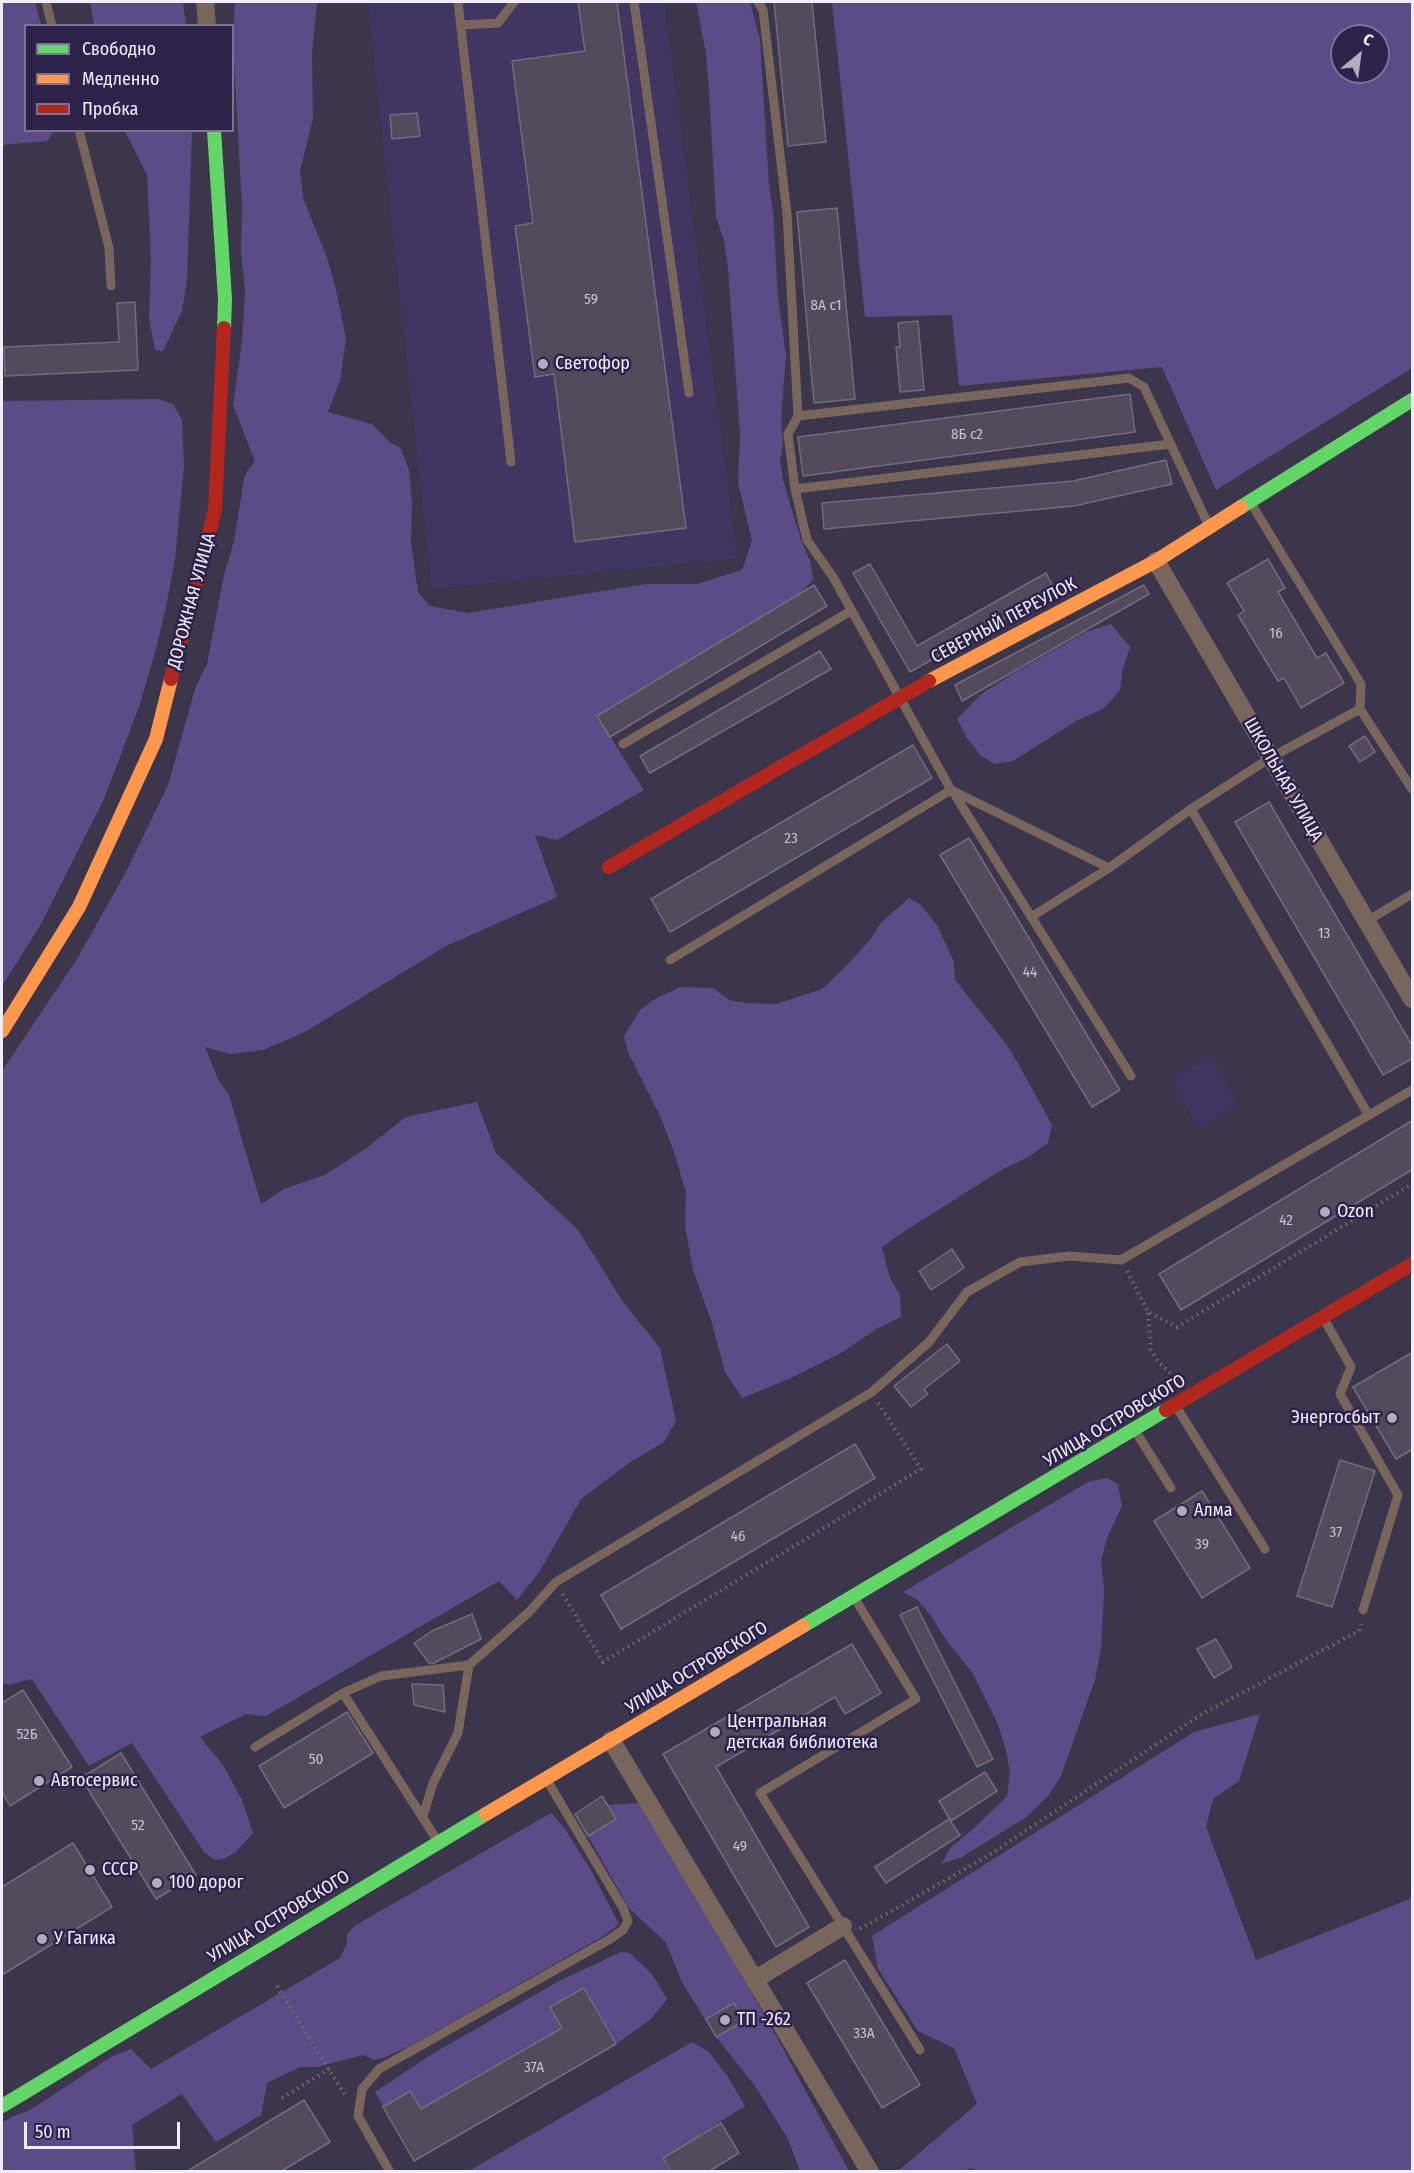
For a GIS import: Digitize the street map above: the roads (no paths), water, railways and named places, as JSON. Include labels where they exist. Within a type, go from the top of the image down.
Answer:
[{"type":"street","points":[[205,2],[207,24]]},
{"type":"street","name":"ДОРОЖНАЯ УЛИЦА","points":[[2,1031],[79,907],[156,739],[215,510],[225,299],[214,132]]},
{"type":"street","name":"СЕВЕРНЫЙ ПЕРЕУЛОК","points":[[609,867],[898,697],[1156,561],[1413,400]]},
{"type":"street","name":"ШКОЛЬНАЯ УЛИЦА","points":[[1156,561],[1413,999]]},
{"type":"street","name":"УЛИЦА ОСТРОВСКОГО","points":[[2,2106],[611,1740],[1413,1264]]},
{"type":"street","points":[[611,1740],[870,2172]]},
{"type":"street","points":[[754,1980],[846,1931]]},
{"type":"lane","points":[[46,2],[52,24]]},
{"type":"lane","points":[[458,2],[511,462]]},
{"type":"lane","points":[[461,25],[498,23],[514,2]]},
{"type":"lane","points":[[634,2],[689,393]]},
{"type":"lane","points":[[759,2],[763,10],[787,214],[798,416],[788,434],[795,489],[807,540],[833,577],[951,790],[1131,1076]]},
{"type":"lane","points":[[80,132],[109,248],[111,286]]},
{"type":"lane","points":[[798,416],[1129,378],[1144,387],[1209,526]]},
{"type":"lane","points":[[795,489],[1171,444]]},
{"type":"lane","points":[[1249,501],[1361,684],[1360,709],[1413,789]]},
{"type":"lane","points":[[623,744],[851,611]]},
{"type":"lane","points":[[1031,917],[1109,868],[1191,809],[1270,758],[1360,709]]},
{"type":"lane","points":[[951,790],[1109,868]]},
{"type":"lane","points":[[670,960],[951,790]]},
{"type":"lane","points":[[1191,809],[1368,1114]]},
{"type":"lane","points":[[1367,921],[1413,894]]},
{"type":"lane","points":[[255,1747],[343,1693],[381,1676],[469,1665],[528,1613],[556,1582],[872,1392],[928,1342],[967,1292],[1020,1262],[1070,1256],[1121,1260],[1368,1114],[1413,1090]]},
{"type":"lane","points":[[1323,1317],[1351,1367],[1340,1394],[1398,1495],[1363,1610]]},
{"type":"lane","points":[[1176,1406],[1265,1549]]},
{"type":"lane","points":[[1134,1430],[1171,1488]]},
{"type":"lane","points":[[853,1597],[916,1699],[760,1792],[920,2050]]},
{"type":"lane","points":[[423,1816],[432,1783],[458,1733],[469,1665]]},
{"type":"lane","points":[[343,1693],[439,1843]]},
{"type":"lane","points":[[390,2172],[358,2116],[362,2089],[379,2069],[624,1930],[628,1921],[623,1908],[547,1780]]},
{"type":"place","name":"Светофор","points":[[543,364]]},
{"type":"place","name":"Ozon","points":[[1325,1212]]},
{"type":"place","name":"Энергосбыт","points":[[1392,1418]]},
{"type":"place","name":"Алма","points":[[1182,1511]]},
{"type":"place","name":"Центральная детская библиотека","points":[[715,1732]]},
{"type":"place","name":"Автосервис","points":[[39,1781]]},
{"type":"place","name":"СССР","points":[[90,1870]]},
{"type":"place","name":"100 дорог","points":[[157,1883]]},
{"type":"place","name":"У Гагика","points":[[42,1939]]},
{"type":"place","name":"ТП -262","points":[[725,2020]]}]
